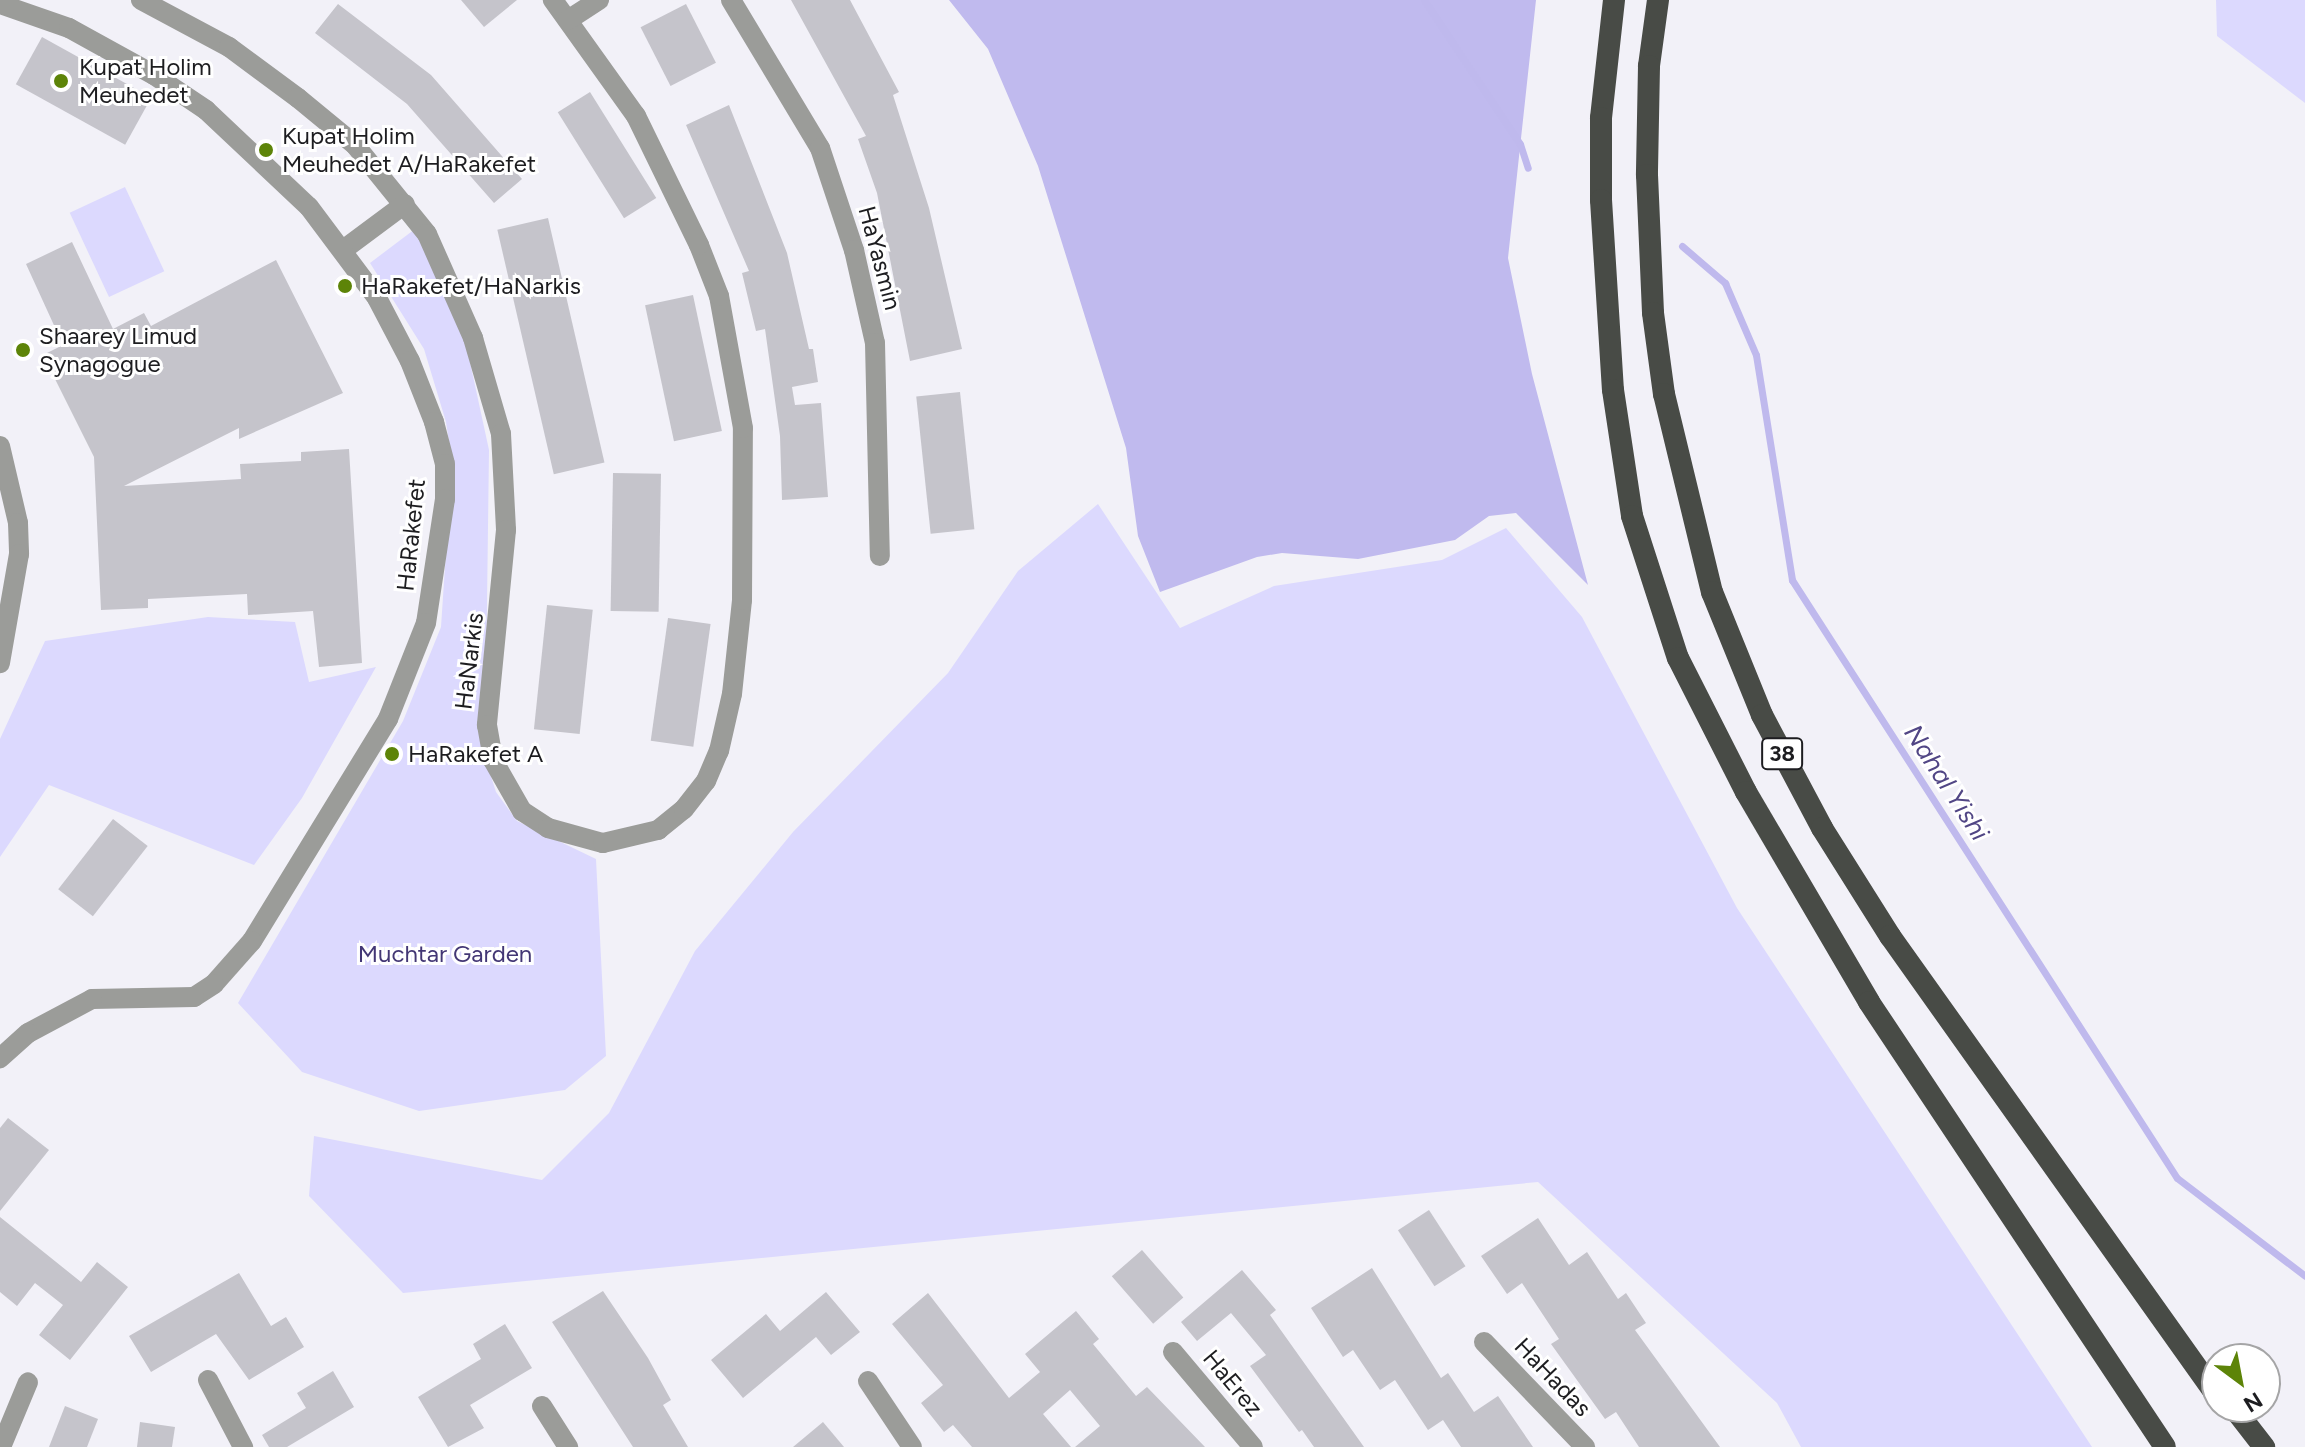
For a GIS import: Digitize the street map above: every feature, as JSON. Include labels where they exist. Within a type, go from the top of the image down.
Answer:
[{"type":"highway","name":"38","points":[[1614,0],[1601,118],[1601,186],[1613,390],[1632,516],[1678,658],[1746,792],[1869,1002],[2165,1447]]},
{"type":"highway","name":"38","points":[[1658,0],[1649,66],[1647,159],[1653,313],[1664,394],[1712,592],[1762,715],[1822,828],[1890,936],[2201,1372]]},
{"type":"highway","points":[[2168,1323],[2201,1365]]},
{"type":"highway","points":[[2235,1423],[2251,1447]]},
{"type":"highway","points":[[2245,1423],[2264,1447]]},
{"type":"street","name":"HaNarkis","points":[[141,0],[229,47],[355,145],[405,204],[449,276],[501,434],[506,530],[487,725],[493,760],[522,811],[548,828],[603,843],[658,830],[684,809],[706,781],[732,694],[743,586],[743,428],[719,296],[699,245],[636,116],[553,0]]},
{"type":"street","points":[[568,20],[599,0]]},
{"type":"street","name":"HaYasmin","points":[[731,0],[820,148],[854,250],[875,343],[880,556]]},
{"type":"street","name":"HaRakefet","points":[[0,4],[82,35],[206,110],[309,207],[377,298],[410,361],[445,464],[441,545],[426,623],[388,719],[252,941],[214,984],[194,997],[92,999],[28,1033],[0,1058]]},
{"type":"street","points":[[343,250],[405,204]]},
{"type":"street","points":[[0,446],[18,523],[19,554],[13,611],[0,663]]},
{"type":"street","name":"HaHadas","points":[[1484,1342],[1585,1447]]},
{"type":"street","name":"HaErez","points":[[1173,1352],[1253,1447]]},
{"type":"street","points":[[208,1380],[243,1447]]},
{"type":"street","points":[[868,1381],[912,1447]]},
{"type":"street","points":[[1,1447],[28,1382]]},
{"type":"street","points":[[542,1406],[568,1447]]},
{"type":"green space","points":[[2216,0],[2305,0],[2305,103],[2217,36]]},
{"type":"green space","points":[[125,187],[164,271],[109,297],[70,213]]},
{"type":"green space","name":"Muchtar Garden","points":[[415,229],[460,316],[489,450],[485,758],[496,792],[517,821],[596,859],[606,1056],[565,1090],[419,1111],[302,1072],[238,1003],[403,721],[441,627],[452,462],[446,422],[424,349],[370,263]]},
{"type":"green space","points":[[1098,504],[1180,628],[1274,586],[1442,560],[1506,528],[1582,617],[1737,908],[2092,1447],[1801,1447],[1777,1403],[1538,1182],[403,1293],[309,1196],[314,1136],[542,1180],[609,1113],[695,951],[793,832],[948,673],[1018,571]]},
{"type":"green space","points":[[208,617],[295,622],[309,682],[376,667],[302,798],[254,865],[49,785],[0,857],[0,739],[45,641]]},
{"type":"shaded area","points":[[949,0],[1536,0],[1508,258],[1532,374],[1588,585],[1516,513],[1489,516],[1455,540],[1358,559],[1282,553],[1257,557],[1160,592],[1138,536],[1126,448],[1038,166],[988,49]]},
{"type":"building","points":[[461,0],[517,0],[484,27]]},
{"type":"building","points":[[791,0],[850,0],[899,92],[893,95],[929,208],[962,349],[910,361],[877,193],[858,139],[866,136]]},
{"type":"building","points":[[338,4],[431,75],[522,179],[494,203],[407,104],[315,33]]},
{"type":"building","points":[[686,4],[716,63],[671,86],[641,27]]},
{"type":"building","points":[[42,37],[151,98],[125,145],[16,84]]},
{"type":"building","points":[[590,92],[656,198],[624,218],[558,112]]},
{"type":"building","points":[[729,105],[787,253],[809,349],[813,349],[818,382],[792,387],[795,405],[821,403],[828,497],[782,500],[780,436],[765,329],[756,331],[742,273],[749,271],[686,125]]},
{"type":"building","points":[[548,218],[604,463],[554,474],[497,230]]},
{"type":"building","points":[[72,242],[113,329],[144,313],[151,326],[276,260],[343,393],[239,439],[239,428],[124,486],[241,479],[240,464],[301,461],[301,452],[349,449],[362,663],[319,667],[313,611],[248,615],[247,594],[148,599],[148,608],[101,610],[94,457],[43,355],[63,345],[26,264]]},
{"type":"building","points":[[693,295],[722,431],[674,441],[645,305]]},
{"type":"building","points":[[960,392],[974,529],[931,534],[916,397]]},
{"type":"building","points":[[613,473],[661,474],[659,612],[611,611]]},
{"type":"building","points":[[547,605],[593,610],[580,734],[534,729]]},
{"type":"building","points":[[668,618],[711,624],[693,747],[651,741]]},
{"type":"building","points":[[113,819],[148,846],[93,916],[58,889]]},
{"type":"building","points":[[8,1118],[49,1150],[0,1211],[0,1128]]},
{"type":"building","points":[[1429,1210],[1465,1266],[1434,1286],[1398,1230]]},
{"type":"building","points":[[0,1217],[81,1282],[97,1262],[128,1287],[70,1360],[39,1335],[63,1305],[35,1283],[17,1306],[0,1292]]},
{"type":"building","points":[[1538,1218],[1569,1265],[1587,1252],[1618,1299],[1626,1293],[1646,1323],[1635,1330],[1720,1447],[1639,1447],[1616,1412],[1605,1419],[1551,1344],[1559,1339],[1522,1283],[1507,1294],[1481,1256]]},
{"type":"building","points":[[1142,1250],[1183,1298],[1153,1324],[1112,1276]]},
{"type":"building","points":[[1372,1268],[1441,1378],[1448,1373],[1474,1412],[1498,1396],[1533,1447],[1461,1447],[1443,1420],[1428,1430],[1395,1380],[1380,1390],[1353,1350],[1343,1357],[1311,1308]]},
{"type":"building","points":[[1242,1270],[1276,1310],[1270,1315],[1364,1447],[1314,1447],[1302,1430],[1299,1432],[1250,1366],[1266,1355],[1231,1313],[1197,1341],[1181,1322]]},
{"type":"building","points":[[239,1273],[271,1326],[286,1317],[304,1347],[249,1380],[216,1334],[151,1372],[129,1336]]},
{"type":"building","points":[[603,1291],[648,1358],[671,1400],[663,1405],[688,1447],[633,1447],[552,1322]]},
{"type":"building","points":[[826,1292],[860,1332],[831,1355],[816,1337],[743,1398],[711,1360],[766,1314],[780,1331]]},
{"type":"building","points":[[928,1293],[1009,1398],[1040,1372],[1025,1354],[1076,1311],[1099,1339],[1093,1344],[1136,1396],[1147,1387],[1205,1447],[1075,1447],[1100,1426],[1070,1390],[1043,1414],[1071,1447],[972,1447],[953,1425],[944,1432],[921,1403],[943,1385],[892,1324]]},
{"type":"building","points":[[505,1324],[532,1368],[470,1405],[484,1428],[448,1447],[418,1397],[481,1359],[473,1344]]},
{"type":"building","points":[[333,1371],[354,1407],[287,1447],[269,1447],[262,1435],[306,1408],[297,1393]]},
{"type":"building","points":[[65,1406],[98,1419],[87,1447],[49,1447]]},
{"type":"building","points":[[140,1422],[175,1427],[172,1447],[137,1447]]},
{"type":"building","points":[[823,1422],[844,1447],[793,1447]]},
{"type":"waterway","name":"Nahal Yishi","points":[[1424,0],[1520,144],[1528,168]]},
{"type":"waterway","name":"Nahal Yishi","points":[[1682,246],[1725,283],[1756,355],[1792,580],[2177,1178],[2305,1276]]},
{"type":"place","name":"Kupat Holim Meuhedet","points":[[61,81]]},
{"type":"place","name":"Kupat Holim Meuhedet A/HaRakefet","points":[[266,150]]},
{"type":"place","name":"HaRakefet/HaNarkis","points":[[345,286]]},
{"type":"place","name":"Shaarey Limud Synagogue","points":[[23,350]]},
{"type":"place","name":"HaRakefet A","points":[[392,754]]}]
